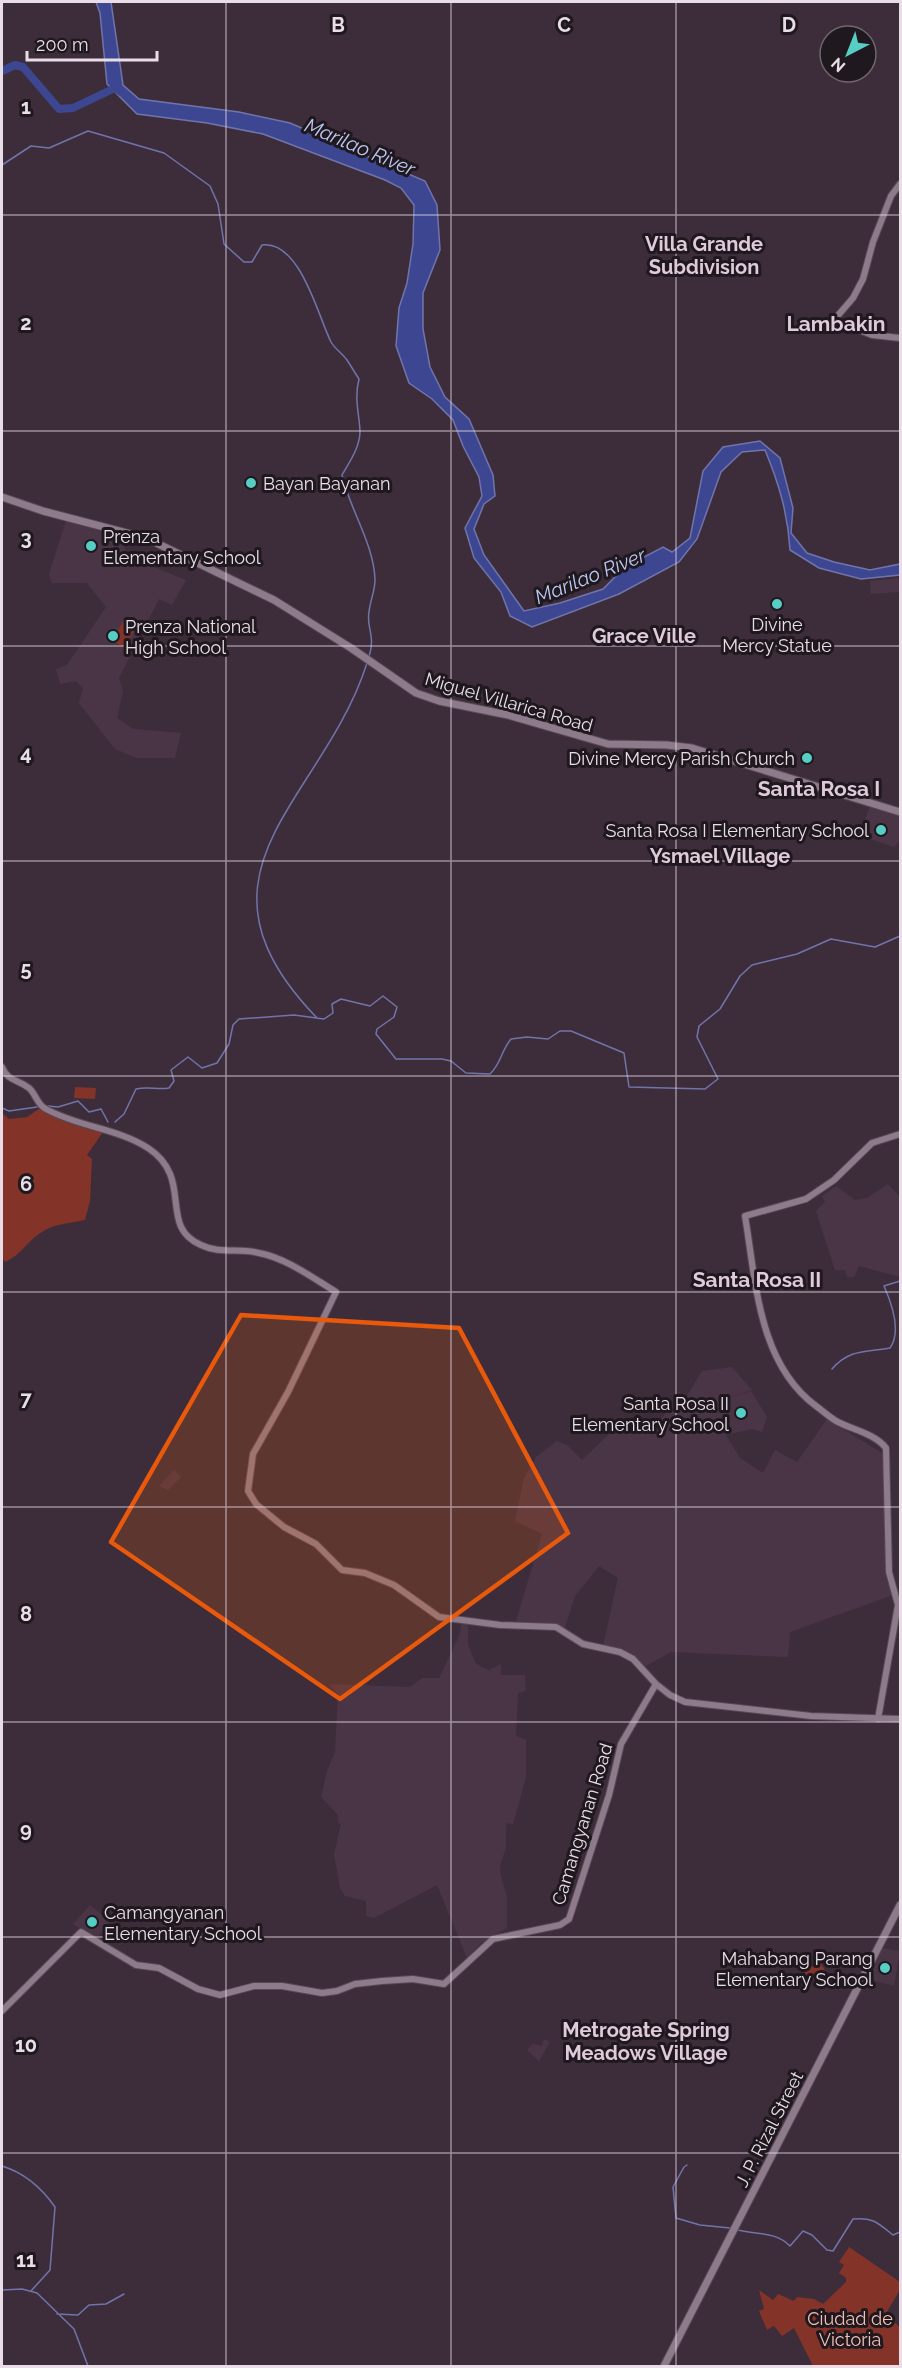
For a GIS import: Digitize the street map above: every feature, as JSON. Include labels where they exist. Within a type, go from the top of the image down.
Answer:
[{"type":"main road","name":"Miguel Villarica Road","points":[[2,497],[43,511],[146,538],[274,600],[351,648],[416,693],[508,715],[608,744],[667,745],[692,748],[900,812]]},
{"type":"main road","name":"J. P. Rizal Street","points":[[664,2367],[900,1905]]},
{"type":"street","points":[[900,184],[891,196],[861,285],[834,320],[872,334],[900,338]]},
{"type":"street","points":[[2,1067],[10,1080],[28,1087],[46,1110],[131,1138],[162,1159],[175,1184],[175,1202],[181,1229],[189,1238],[201,1245],[218,1250],[262,1253],[336,1292],[288,1392],[253,1454],[248,1491],[256,1504],[284,1527],[316,1544],[342,1570],[365,1573],[394,1585],[439,1617],[500,1625],[527,1624],[556,1627],[583,1644],[620,1652],[633,1659],[670,1695],[685,1702],[811,1716],[900,1719]]},
{"type":"street","points":[[878,1719],[888,1674],[892,1628],[898,1605],[889,1572],[886,1448],[877,1440],[835,1421],[807,1400],[781,1369],[767,1334],[745,1216],[806,1199],[829,1185],[872,1143],[900,1134]]},
{"type":"street","name":"Camangyanan Road","points":[[2,2011],[81,1932],[136,1965],[159,1968],[198,1989],[216,1995],[254,1986],[282,1986],[322,1994],[355,1984],[382,1981],[413,1979],[436,1985],[448,1983],[493,1939],[560,1925],[569,1919],[609,1795],[621,1744],[656,1683]]},
{"type":"highlighted area","points":[[241,1315],[459,1328],[568,1533],[340,1699],[111,1542]]},
{"type":"shaded area","name":"Prenza National High School","points":[[66,521],[120,535],[128,557],[186,580],[172,605],[159,599],[119,678],[123,691],[117,718],[133,729],[181,733],[175,758],[137,758],[115,749],[79,703],[83,688],[76,681],[60,684],[56,669],[67,665],[106,607],[87,583],[52,583],[49,574]]},
{"type":"shaded area","points":[[900,578],[900,592],[871,594],[870,581]]},
{"type":"shaded area","name":"Santa Rosa I Elementary School","points":[[870,804],[900,814],[900,840],[894,847],[861,836]]},
{"type":"shaded area","points":[[888,1184],[900,1197],[900,1277],[859,1266],[854,1277],[847,1277],[845,1270],[835,1270],[816,1211],[825,1202],[822,1196],[836,1186],[855,1200],[867,1198]]},
{"type":"shaded area","points":[[732,1367],[752,1390],[727,1399],[751,1391],[767,1417],[762,1432],[752,1429],[726,1435],[740,1458],[763,1473],[775,1450],[797,1462],[827,1419],[887,1456],[885,1564],[893,1595],[790,1632],[788,1657],[671,1652],[646,1666],[633,1656],[603,1646],[618,1578],[599,1566],[575,1596],[564,1630],[545,1623],[516,1621],[542,1534],[515,1521],[524,1478],[536,1457],[557,1441],[568,1446],[582,1460],[625,1419],[652,1428],[667,1412],[677,1412],[702,1371]]},
{"type":"shaded area","points":[[174,1470],[181,1477],[168,1490],[159,1486]]},
{"type":"shaded area","points":[[461,1624],[468,1624],[468,1645],[476,1664],[489,1670],[501,1664],[501,1675],[525,1675],[526,1691],[518,1693],[516,1736],[526,1740],[526,1777],[513,1825],[506,1823],[506,1848],[500,1865],[507,1897],[507,1928],[481,1943],[467,1958],[437,1885],[374,1918],[366,1916],[366,1901],[345,1896],[340,1888],[334,1854],[341,1824],[338,1823],[338,1815],[321,1797],[327,1771],[335,1752],[338,1695],[329,1684],[410,1687],[422,1678],[439,1678],[460,1634]]},
{"type":"shaded area","name":"Camangyanan Elementary School","points":[[90,1905],[110,1921],[96,1939],[73,1924]]},
{"type":"shaded area","name":"Mahabang Parang Elementary School","points":[[881,1948],[900,1951],[894,1986],[868,1979]]},
{"type":"shaded area","points":[[544,2039],[550,2042],[539,2061],[527,2050],[533,2044],[542,2046]]},
{"type":"green space","points":[[124,620],[136,628],[124,648],[112,640]]},
{"type":"green space","points":[[75,1087],[96,1088],[95,1099],[74,1098]]},
{"type":"green space","points":[[39,1109],[103,1132],[87,1155],[92,1159],[90,1201],[85,1220],[44,1230],[16,1256],[5,1262],[2,1257],[2,1113],[9,1119],[27,1117]]},
{"type":"green space","points":[[820,1962],[826,1972],[810,1981],[804,1971]]},
{"type":"green space","name":"Ciudad de Victoria","points":[[849,2247],[900,2282],[900,2290],[885,2315],[900,2327],[900,2366],[813,2366],[794,2328],[782,2336],[774,2326],[767,2330],[759,2311],[764,2309],[759,2290],[773,2300],[778,2294],[794,2301],[797,2297],[814,2299],[823,2304],[846,2282],[846,2278],[839,2273],[844,2265],[839,2262]]},
{"type":"water","points":[[96,2],[111,2],[123,85],[139,99],[239,112],[290,123],[425,181],[437,205],[440,250],[423,293],[423,329],[430,367],[445,397],[469,419],[493,475],[495,496],[484,504],[474,529],[484,555],[524,611],[560,603],[603,589],[625,567],[663,547],[672,552],[690,538],[703,471],[723,447],[760,441],[780,458],[793,508],[791,533],[807,553],[870,570],[900,564],[900,575],[861,579],[819,568],[790,550],[782,499],[765,450],[742,452],[721,472],[697,539],[679,562],[619,594],[532,627],[510,616],[501,592],[474,558],[465,528],[482,496],[479,477],[453,420],[432,399],[409,383],[396,346],[399,308],[407,283],[413,244],[414,205],[401,188],[385,180],[263,134],[207,123],[137,114],[107,84],[100,13]]},
{"type":"waterway","points":[[2,71],[15,65],[23,67],[59,109],[73,108],[115,88],[121,92]]},
{"type":"waterway","points":[[2,165],[31,146],[49,148],[88,131],[164,153],[210,186],[218,204],[224,244],[244,262],[252,262],[262,245],[275,247],[287,254],[297,267],[306,282],[331,342],[347,360],[359,379],[357,399],[360,437],[354,454],[342,475],[374,567],[375,584],[368,618],[372,643],[369,657]]},
{"type":"waterway","points":[[317,1018],[277,966],[259,920],[259,878],[272,837],[346,712],[367,663]]},
{"type":"waterway","points":[[115,1122],[124,1114],[136,1089],[169,1088],[174,1081],[171,1070],[188,1057],[202,1068],[217,1063],[229,1044],[233,1025],[239,1019],[294,1015],[324,1019],[333,1013],[332,1004],[341,999],[370,1006],[383,996],[397,1007],[394,1017],[377,1029],[376,1034],[396,1059],[442,1059],[451,1061],[466,1073],[490,1074],[497,1066],[511,1039],[527,1037],[548,1039],[560,1031],[571,1031],[624,1053],[629,1087],[705,1089],[718,1079],[697,1037],[699,1026],[720,1009],[740,976],[752,965],[797,954],[831,939],[875,947],[900,936]]},
{"type":"waterway","points":[[48,1106],[58,1107],[78,1101],[89,1112],[101,1109],[108,1122]]},
{"type":"waterway","points":[[2,1108],[9,1111],[37,1107]]},
{"type":"waterway","points":[[832,1369],[851,1355],[890,1348],[894,1341],[895,1326],[893,1309],[884,1286],[900,1281]]},
{"type":"waterway","points":[[687,2165],[673,2187],[676,2218],[700,2225],[730,2228]]},
{"type":"waterway","points":[[2,2166],[32,2182],[55,2207],[50,2270],[31,2291]]},
{"type":"waterway","points":[[738,2230],[772,2236],[790,2246],[803,2231],[812,2235],[827,2250],[833,2251],[853,2219],[875,2222],[893,2235],[900,2232]]},
{"type":"waterway","points":[[2,2290],[22,2289],[37,2293],[74,2329],[88,2366]]},
{"type":"waterway","points":[[57,2314],[78,2315],[89,2305],[106,2304],[124,2294]]},
{"type":"place","name":"Bayan Bayanan","points":[[251,483]]},
{"type":"place","name":"Prenza Elementary School","points":[[91,546]]},
{"type":"place","name":"Divine Mercy Statue","points":[[777,604]]},
{"type":"place","name":"Prenza National High School","points":[[113,636]]},
{"type":"place","name":"Divine Mercy Parish Church","points":[[807,758]]},
{"type":"place","name":"Santa Rosa I Elementary School","points":[[881,830]]},
{"type":"place","name":"Santa Rosa II Elementary School","points":[[741,1413]]},
{"type":"place","name":"Camangyanan Elementary School","points":[[92,1922]]},
{"type":"place","name":"Mahabang Parang Elementary School","points":[[885,1968]]},
{"type":"district","name":"Villa Grande Subdivision","points":[[704,256]]},
{"type":"district","name":"Lambakin","points":[[836,323]]},
{"type":"district","name":"Grace Ville","points":[[644,636]]},
{"type":"district","name":"Santa Rosa I","points":[[819,788]]},
{"type":"district","name":"Ysmael Village","points":[[720,856]]},
{"type":"district","name":"Santa Rosa II","points":[[757,1279]]},
{"type":"district","name":"Metrogate Spring Meadows Village","points":[[646,2042]]},
{"type":"water label","name":"Marilao River","points":[[360,147]]},
{"type":"water label","name":"Marilao River","points":[[590,576]]}]
